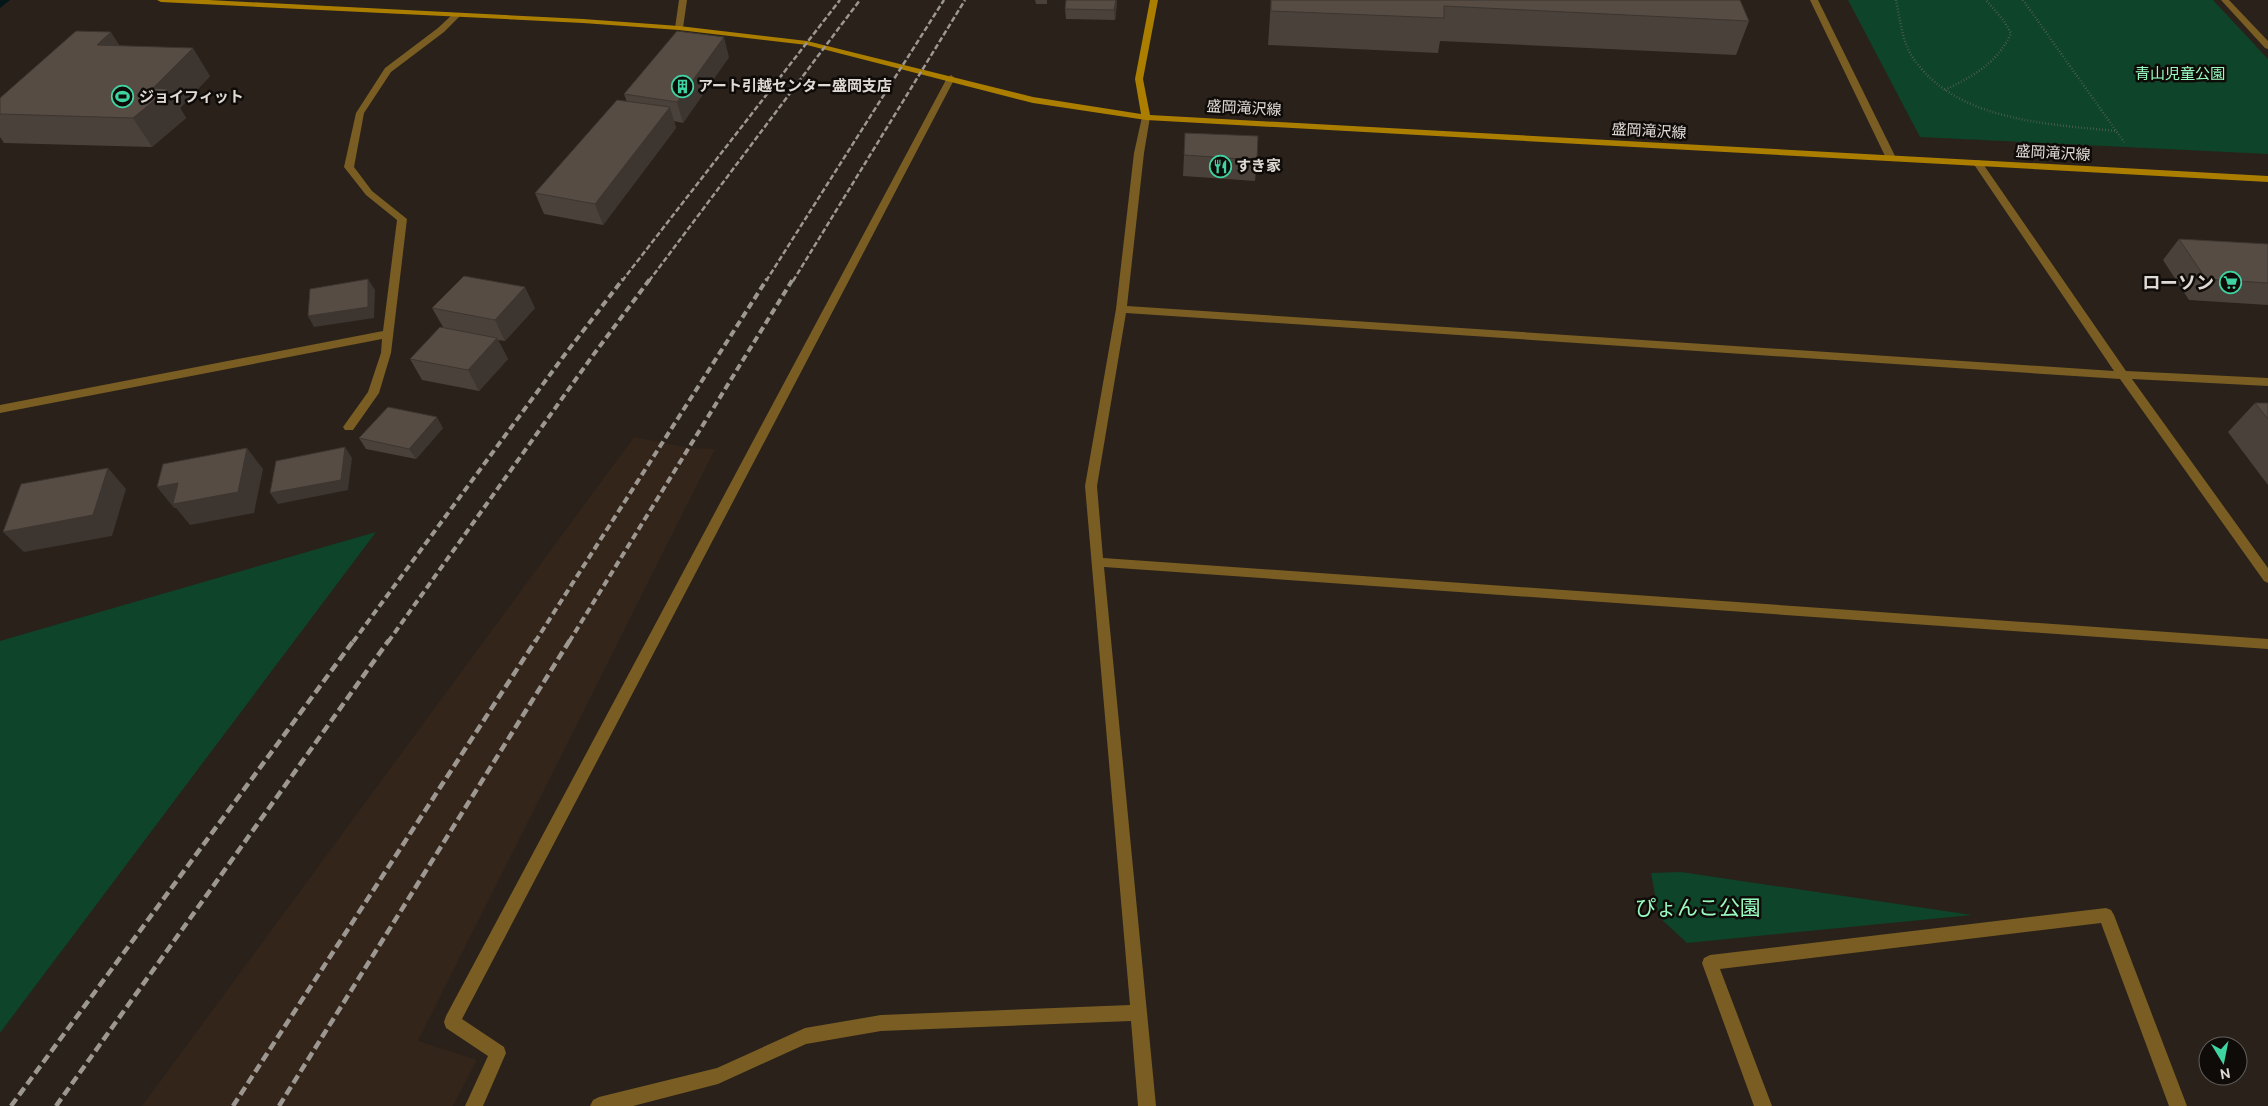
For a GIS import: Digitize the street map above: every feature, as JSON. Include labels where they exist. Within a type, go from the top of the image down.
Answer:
[{"type":"main road","name":"盛岡滝沢線","points":[[161,0],[583,21],[679,28],[807,43],[1033,100],[1146,117],[2268,179]]},
{"type":"main road","points":[[1146,117],[1139,80],[1154,0]]},
{"type":"street","points":[[679,28],[683,0]]},
{"type":"street","points":[[1814,0],[1891,158]]},
{"type":"street","points":[[2225,0],[2268,46]]},
{"type":"street","points":[[349,428],[373,393],[386,353],[402,219],[370,193],[349,167],[360,113],[388,70],[441,30],[457,15]]},
{"type":"street","points":[[474,1106],[498,1053],[452,1022],[951,78]]},
{"type":"street","points":[[1146,117],[1139,153],[1121,309],[1091,486],[1096,562],[1147,1106]]},
{"type":"street","points":[[1978,163],[2123,375],[2268,578]]},
{"type":"street","points":[[1121,309],[2123,375],[2268,382]]},
{"type":"street","points":[[0,409],[388,334]]},
{"type":"street","points":[[1096,562],[2268,644]]},
{"type":"street","points":[[1763,1106],[1710,963],[2106,915],[2178,1106]]},
{"type":"street","points":[[599,1106],[718,1076],[805,1036],[881,1022],[1137,1013]]},
{"type":"path","points":[[1896,0],[1900,27],[1912,57],[1924,73],[1945,90],[1957,97],[1993,111],[2026,120],[2116,131]]},
{"type":"path","points":[[1945,90],[1988,65],[2000,54],[2007,44],[2011,33],[2004,21],[1986,0]]},
{"type":"path","points":[[2023,0],[2126,145]]},
{"type":"shaded area","points":[[634,437],[690,448],[715,449],[418,1041],[477,1060],[453,1106],[142,1106]]},
{"type":"green space","name":"青山児童公園","points":[[1848,0],[2213,0],[2268,59],[2268,154],[1920,137]]},
{"type":"green space","points":[[376,532],[0,1033],[0,641]]},
{"type":"green space","name":"ぴょんこ公園","points":[[1681,872],[1972,915],[1687,943],[1659,917],[1651,873]]},
{"type":"building","points":[[1066,0],[1116,0],[1114,10],[1065,9]]},
{"type":"building","points":[[1271,0],[1740,0],[1749,21],[1444,6],[1444,18],[1271,11]]},
{"type":"building","points":[[76,31],[111,32],[97,45],[193,48],[153,88],[168,89],[133,118],[0,114],[0,98]]},
{"type":"building","points":[[677,31],[724,37],[677,102],[624,94]]},
{"type":"building","points":[[617,100],[670,107],[595,204],[535,193]]},
{"type":"building","points":[[1185,133],[1258,136],[1257,160],[1184,155]]},
{"type":"building","points":[[2179,239],[2268,244],[2268,283],[2206,279]]},
{"type":"building","points":[[464,276],[525,287],[495,320],[432,308]]},
{"type":"building","points":[[368,279],[368,307],[308,316],[310,289]]},
{"type":"building","points":[[440,327],[497,338],[468,370],[410,359]]},
{"type":"building","points":[[2255,403],[2268,403],[2268,419]]},
{"type":"building","points":[[388,407],[437,417],[409,449],[359,438]]},
{"type":"building","points":[[345,447],[341,480],[270,493],[276,461]]},
{"type":"building","points":[[247,448],[238,492],[173,504],[178,483],[157,487],[163,464]]},
{"type":"building","points":[[108,468],[93,515],[3,532],[21,484]]},
{"type":"waterway","points":[[0,5],[5,0]]},
{"type":"railway","points":[[622,281],[840,0]]},
{"type":"railway","points":[[649,281],[860,0]]},
{"type":"railway","points":[[766,281],[944,0]]},
{"type":"railway","points":[[793,281],[965,0]]},
{"type":"railway","points":[[353,642],[563,357],[623,279]]},
{"type":"railway","points":[[388,642],[591,358],[650,279]]},
{"type":"railway","points":[[535,642],[767,279]]},
{"type":"railway","points":[[569,642],[793,279]]},
{"type":"railway","points":[[11,1106],[354,640]]},
{"type":"railway","points":[[56,1106],[389,640]]},
{"type":"railway","points":[[233,1106],[536,640]]},
{"type":"railway","points":[[279,1106],[570,640]]},
{"type":"place","name":"アート引越センター盛岡支店","points":[[682,86]]},
{"type":"place","name":"ジョイフィット","points":[[123,97]]},
{"type":"place","name":"すき家","points":[[1220,166]]},
{"type":"place","name":"ローソン","points":[[2230,283]]}]
